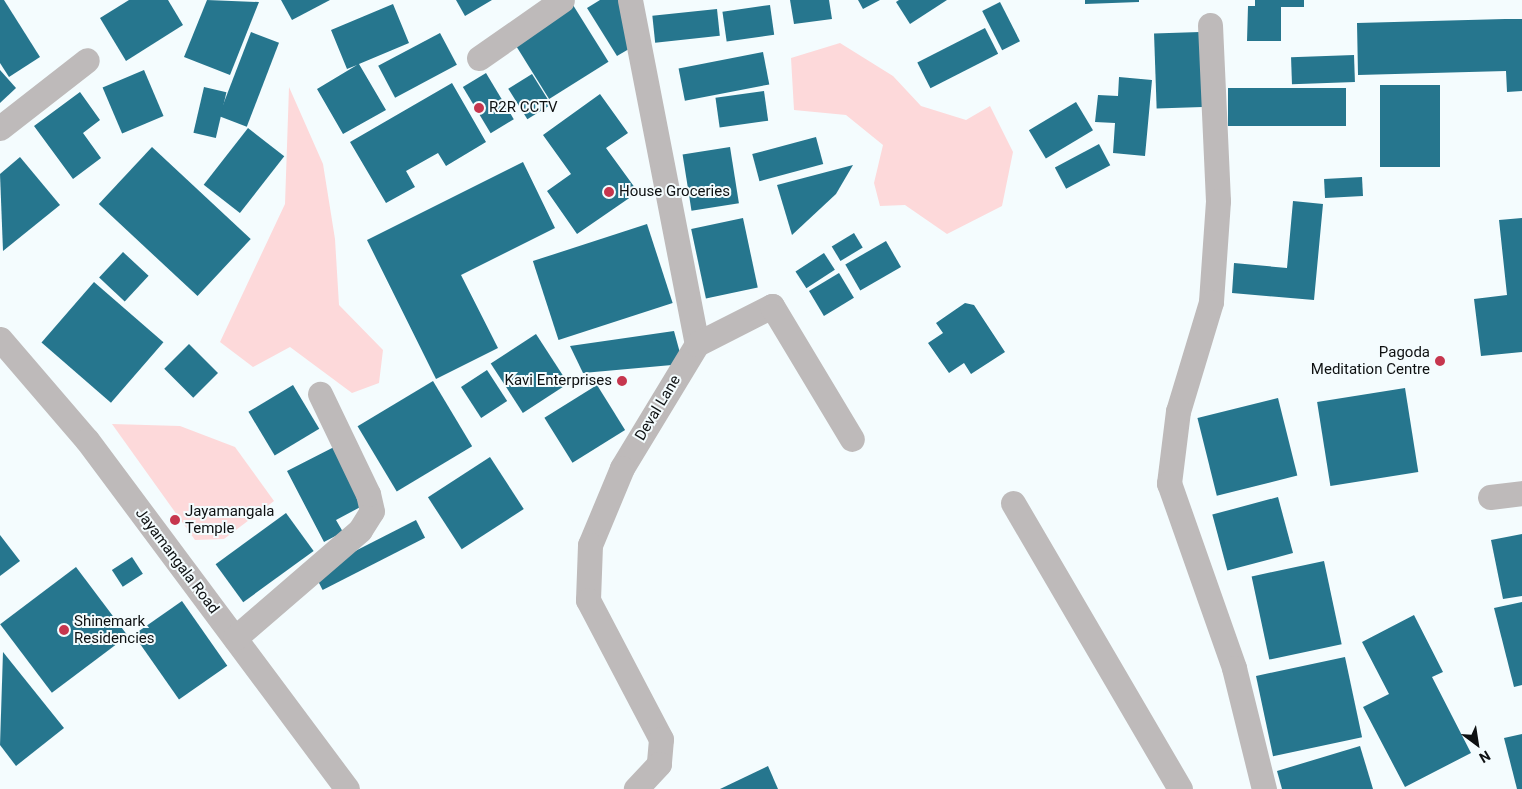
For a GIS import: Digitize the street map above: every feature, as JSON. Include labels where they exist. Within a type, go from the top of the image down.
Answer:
[{"type":"street","points":[[479,58],[562,0]]},
{"type":"street","points":[[630,0],[697,344],[772,306],[852,439]]},
{"type":"street","points":[[1210,25],[1218,201],[1211,302],[1178,411],[1169,483],[1234,668],[1264,789]]},
{"type":"street","points":[[0,128],[87,60]]},
{"type":"street","name":"Jayamangala Road","points":[[0,339],[87,440],[347,789]]},
{"type":"street","name":"Deval Lane","points":[[636,789],[659,764],[661,739],[588,600],[590,545],[622,468],[697,344]]},
{"type":"street","points":[[235,638],[360,530],[372,511],[368,494],[320,394]]},
{"type":"street","points":[[1490,497],[1522,493]]},
{"type":"street","points":[[1013,503],[1180,789]]},
{"type":"shaded area","points":[[840,43],[893,76],[921,106],[966,120],[990,106],[1013,152],[1002,206],[947,234],[905,205],[880,206],[874,183],[883,145],[846,115],[794,110],[791,58]]},
{"type":"shaded area","points":[[289,87],[323,164],[335,239],[339,305],[383,350],[379,383],[352,393],[290,347],[253,367],[220,342],[285,204]]},
{"type":"shaded area","points":[[112,424],[180,426],[235,447],[274,501],[224,539],[195,540]]},
{"type":"building","points":[[0,0],[4,0],[40,57],[9,77],[0,63]]},
{"type":"building","points":[[129,0],[168,0],[183,25],[126,61],[100,18]]},
{"type":"building","points":[[207,0],[259,2],[230,75],[184,57]]},
{"type":"building","points":[[281,0],[330,0],[292,20]]},
{"type":"building","points":[[456,0],[492,0],[465,16]]},
{"type":"building","points":[[600,0],[622,0],[634,46],[617,56],[587,8]]},
{"type":"building","points":[[790,0],[829,0],[832,19],[794,24]]},
{"type":"building","points":[[858,0],[880,0],[863,9]]},
{"type":"building","points":[[899,0],[947,0],[910,24],[896,2]]},
{"type":"building","points":[[1085,0],[1139,0],[1139,2],[1085,4]]},
{"type":"building","points":[[1255,0],[1304,0],[1304,7],[1281,7],[1281,41],[1247,41],[1248,6],[1255,6]]},
{"type":"building","points":[[1000,2],[1020,41],[1002,50],[982,11]]},
{"type":"building","points":[[393,4],[409,43],[359,64],[386,110],[343,134],[317,89],[357,65],[347,69],[331,30]]},
{"type":"building","points":[[573,5],[609,62],[549,99],[514,42]]},
{"type":"building","points":[[770,5],[774,35],[727,41],[722,12]]},
{"type":"building","points":[[717,9],[720,36],[655,43],[652,16]]},
{"type":"building","points":[[1522,19],[1522,91],[1507,92],[1506,71],[1358,75],[1357,23]]},
{"type":"building","points":[[985,28],[998,54],[930,88],[917,63]]},
{"type":"building","points":[[251,32],[279,43],[247,127],[219,116]]},
{"type":"building","points":[[1200,32],[1203,107],[1157,109],[1154,34]]},
{"type":"building","points":[[440,33],[457,65],[395,98],[378,66]]},
{"type":"building","points":[[763,52],[769,84],[685,101],[679,68]]},
{"type":"building","points":[[1354,55],[1355,82],[1292,84],[1291,57]]},
{"type":"building","points":[[0,70],[16,88],[0,103]]},
{"type":"building","points":[[144,70],[164,116],[122,134],[103,88]]},
{"type":"building","points":[[486,73],[514,119],[491,133],[463,87]]},
{"type":"building","points":[[532,74],[551,105],[527,119],[508,89]]},
{"type":"building","points":[[1119,77],[1152,80],[1145,156],[1113,153],[1115,123],[1095,122],[1098,95],[1118,96]]},
{"type":"building","points":[[452,83],[486,142],[446,166],[438,153],[406,171],[415,187],[386,203],[350,142]]},
{"type":"building","points":[[1380,85],[1440,85],[1440,167],[1380,167]]},
{"type":"building","points":[[204,87],[226,92],[216,138],[193,133]]},
{"type":"building","points":[[1228,88],[1346,88],[1346,126],[1228,126]]},
{"type":"building","points":[[764,91],[768,121],[720,128],[715,98]]},
{"type":"building","points":[[80,92],[100,120],[83,133],[101,158],[73,179],[34,126]]},
{"type":"building","points":[[600,94],[628,133],[606,148],[638,192],[577,234],[547,191],[571,174],[543,135]]},
{"type":"building","points":[[1076,102],[1093,130],[1046,159],[1029,130]]},
{"type":"building","points":[[248,128],[284,156],[240,213],[204,185]]},
{"type":"building","points":[[816,137],[823,164],[759,181],[752,154]]},
{"type":"building","points":[[1099,144],[1110,165],[1066,189],[1055,167]]},
{"type":"building","points":[[152,147],[251,239],[198,296],[99,204]]},
{"type":"building","points":[[730,147],[739,203],[692,211],[683,155]]},
{"type":"building","points":[[20,157],[60,205],[3,251],[0,174]]},
{"type":"building","points":[[523,162],[555,228],[461,275],[498,348],[436,379],[367,240]]},
{"type":"building","points":[[853,165],[836,194],[792,235],[777,185]]},
{"type":"building","points":[[1362,177],[1363,196],[1325,198],[1324,179]]},
{"type":"building","points":[[1293,201],[1323,204],[1314,300],[1232,293],[1234,263],[1287,268]]},
{"type":"building","points":[[743,218],[758,287],[706,298],[691,229]]},
{"type":"building","points":[[1522,218],[1522,352],[1481,356],[1474,299],[1507,295],[1499,220]]},
{"type":"building","points":[[647,224],[673,303],[559,340],[533,261]]},
{"type":"building","points":[[854,233],[863,248],[840,261],[832,246]]},
{"type":"building","points":[[886,241],[901,267],[860,290],[845,264]]},
{"type":"building","points":[[123,252],[149,276],[125,301],[99,278]]},
{"type":"building","points":[[824,253],[835,270],[806,288],[795,272]]},
{"type":"building","points":[[839,273],[854,298],[824,316],[809,291]]},
{"type":"building","points":[[94,282],[163,342],[111,403],[42,342]]},
{"type":"building","points":[[965,303],[974,305],[1005,352],[971,374],[964,363],[949,373],[928,343],[943,333],[936,323]]},
{"type":"building","points":[[674,331],[683,364],[583,373],[570,346]]},
{"type":"building","points":[[536,334],[568,383],[523,413],[491,363]]},
{"type":"building","points":[[189,344],[218,373],[193,398],[164,369]]},
{"type":"building","points":[[487,370],[507,401],[481,418],[461,387]]},
{"type":"building","points":[[433,381],[472,446],[397,491],[358,426]]},
{"type":"building","points":[[293,385],[319,429],[275,455],[248,412]]},
{"type":"building","points":[[597,385],[625,430],[573,463],[544,418]]},
{"type":"building","points":[[1405,388],[1418,472],[1330,486],[1317,402]]},
{"type":"building","points":[[1278,398],[1297,476],[1217,496],[1197,418]]},
{"type":"building","points":[[336,446],[366,504],[336,520],[343,532],[324,542],[287,471]]},
{"type":"building","points":[[490,457],[524,509],[462,549],[428,497]]},
{"type":"building","points":[[1278,497],[1293,553],[1227,571],[1212,515]]},
{"type":"building","points":[[286,513],[314,551],[243,602],[216,564]]},
{"type":"building","points":[[416,520],[425,538],[323,590],[314,572]]},
{"type":"building","points":[[1522,534],[1522,596],[1503,599],[1491,540]]},
{"type":"building","points":[[0,535],[20,561],[0,576]]},
{"type":"building","points":[[132,557],[143,574],[123,587],[112,570]]},
{"type":"building","points":[[1324,561],[1342,644],[1269,660],[1252,576]]},
{"type":"building","name":"Shinemark Residencies","points":[[76,567],[128,636],[52,693],[0,624]]},
{"type":"building","points":[[182,601],[227,666],[179,700],[134,635]]},
{"type":"building","points":[[1522,602],[1522,685],[1514,687],[1494,608]]},
{"type":"building","points":[[1414,615],[1443,672],[1432,677],[1471,753],[1405,787],[1363,707],[1389,694],[1362,642]]},
{"type":"building","points":[[3,652],[64,728],[16,766],[0,745]]},
{"type":"building","points":[[1345,657],[1362,737],[1273,756],[1256,676]]},
{"type":"building","points":[[1522,734],[1522,789],[1517,789],[1504,738]]},
{"type":"building","points":[[1360,746],[1373,789],[1282,789],[1277,771]]},
{"type":"building","points":[[768,766],[778,789],[720,789]]},
{"type":"place","name":"R2R CCTV","points":[[479,108]]},
{"type":"place","name":"House Groceries","points":[[609,192]]},
{"type":"place","name":"Pagoda Meditation Centre","points":[[1440,361]]},
{"type":"place","name":"Kavi Enterprises","points":[[622,381]]},
{"type":"place","name":"Jayamangala Temple","points":[[175,520]]},
{"type":"place","name":"Shinemark Residencies","points":[[64,630]]}]
